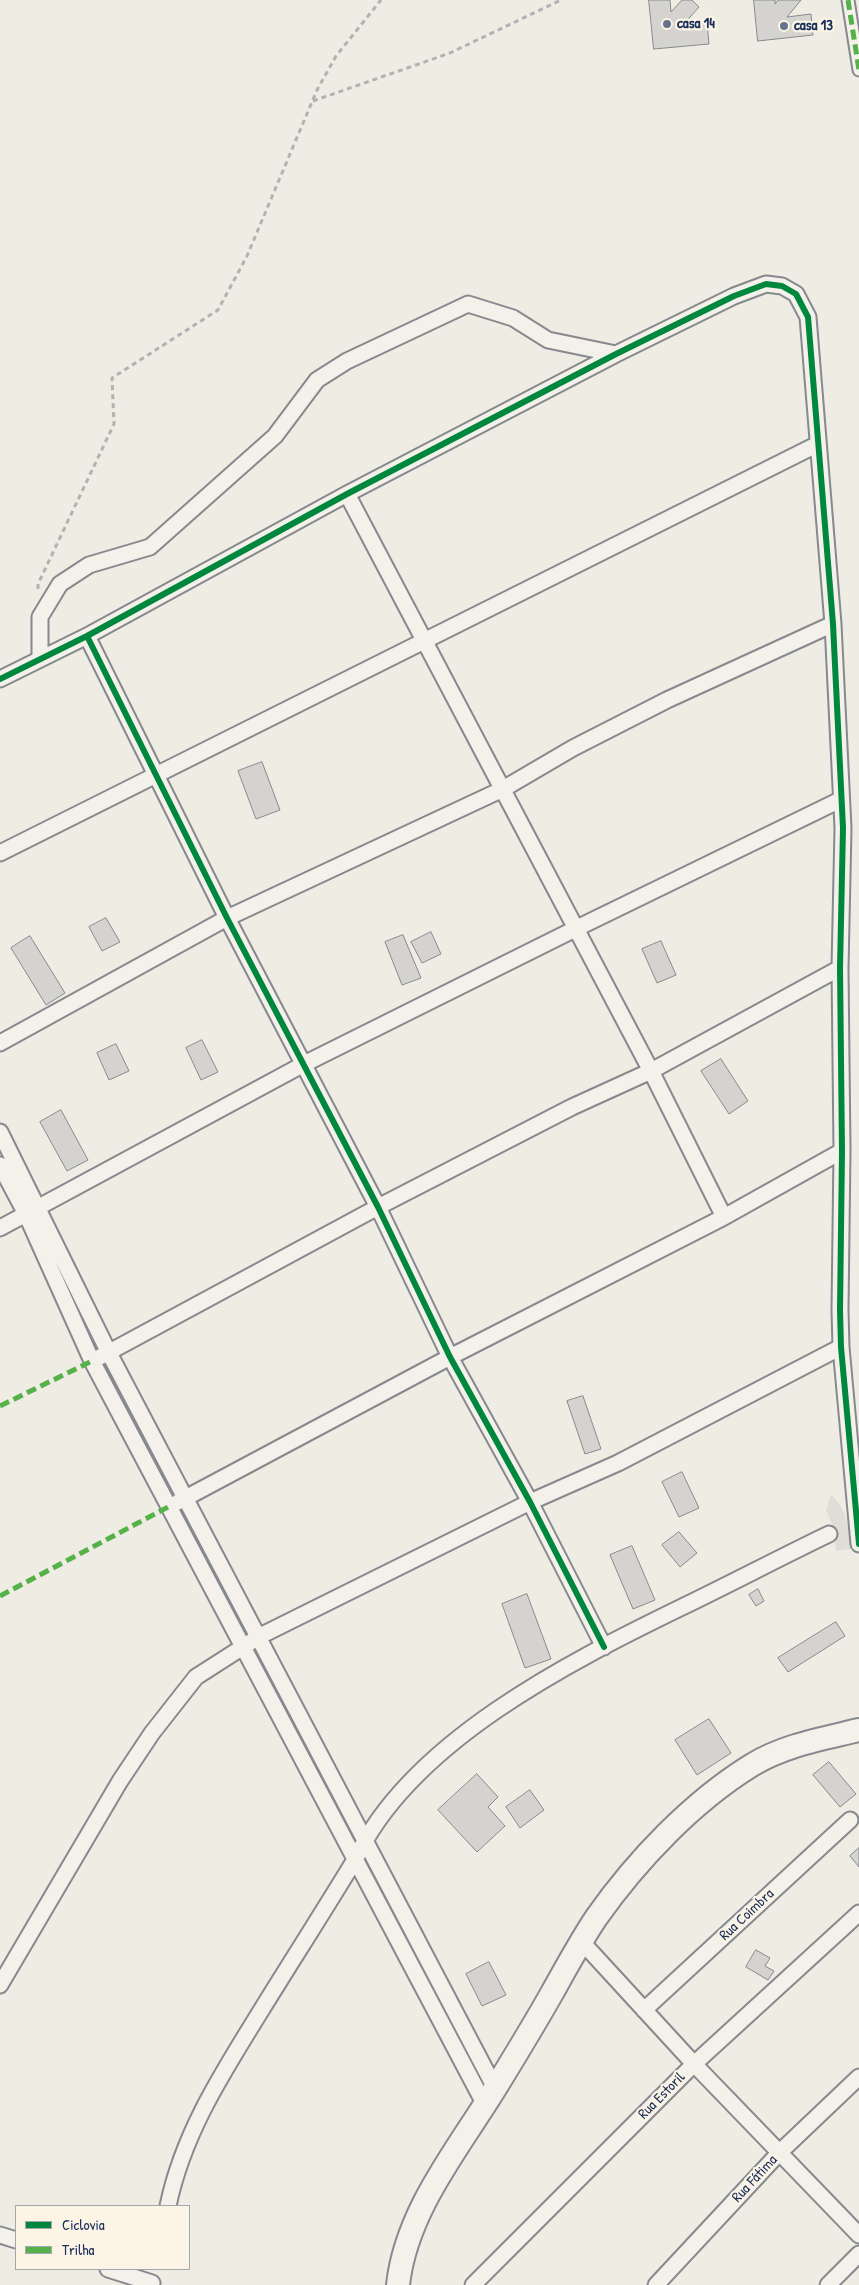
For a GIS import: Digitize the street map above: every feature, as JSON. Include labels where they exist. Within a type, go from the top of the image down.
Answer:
[{"type":"main road","points":[[398,2285],[402,2258],[417,2219],[452,2155],[490,2097],[582,1942],[614,1895],[660,1841],[684,1818],[752,1765],[804,1742],[859,1730]]},
{"type":"street","points":[[848,0],[859,70]]},
{"type":"street","points":[[0,679],[87,636],[347,494],[616,354],[734,296],[766,284],[782,286],[796,294],[808,317],[833,624],[842,828],[840,968],[842,1151],[839,1246],[841,1347],[859,1544]]},
{"type":"street","points":[[40,659],[40,617],[60,584],[89,564],[150,547],[275,436],[317,380],[347,361],[468,304],[513,318],[548,340],[616,354]]},
{"type":"street","points":[[0,853],[818,444]]},
{"type":"street","points":[[347,494],[651,1071],[724,1217]]},
{"type":"street","points":[[0,1043],[227,918],[502,789],[573,748],[667,700],[833,624]]},
{"type":"street","points":[[87,636],[155,777],[378,1207],[450,1357],[530,1502],[604,1647]]},
{"type":"street","points":[[0,1228],[159,1140],[304,1064],[840,800]]},
{"type":"street","points":[[92,1361],[378,1207],[572,1107],[651,1071],[840,968]]},
{"type":"street","points":[[0,1132],[92,1361],[356,1858],[490,2097]]},
{"type":"street","points":[[170,1506],[450,1357],[724,1217],[842,1151]]},
{"type":"street","points":[[0,1165],[32,1211],[260,1636],[364,1841],[490,2097]]},
{"type":"street","points":[[0,1985],[96,1819],[152,1733],[196,1677],[260,1636],[530,1502],[618,1463],[841,1347]]},
{"type":"street","points":[[168,2205],[173,2182],[207,2099],[356,1858],[364,1841],[407,1786],[466,1734],[520,1694],[646,1624],[829,1534]]},
{"type":"street","name":"Rua Coimbra","points":[[644,2010],[850,1820]]},
{"type":"street","name":"Rua Estoril","points":[[473,2285],[694,2064],[859,1914]]},
{"type":"street","points":[[582,1942],[694,2064],[859,2235]]},
{"type":"street","name":"Rua Fátima","points":[[656,2285],[780,2152],[859,2077]]},
{"type":"street","points":[[0,2235],[15,2240]]},
{"type":"street","points":[[828,2285],[859,2254]]},
{"type":"street","points":[[112,2270],[153,2279]]},
{"type":"path","points":[[40,617],[38,584],[114,424],[112,378],[218,310],[247,256],[312,102],[336,56],[381,0]]},
{"type":"path","points":[[312,102],[450,53],[561,0]]},
{"type":"shaded area","points":[[831,1495],[844,1513],[851,1549],[836,1551],[832,1524],[826,1510]]},
{"type":"building","name":"casa 14","points":[[649,0],[670,0],[671,12],[682,0],[692,0],[699,7],[683,25],[707,23],[709,44],[654,49]]},
{"type":"building","name":"casa 13","points":[[754,0],[775,0],[775,4],[778,0],[801,0],[787,17],[811,14],[813,35],[758,41]]},
{"type":"building","points":[[262,762],[280,810],[256,819],[238,771]]},
{"type":"building","points":[[106,918],[120,942],[102,951],[89,927]]},
{"type":"building","points":[[431,932],[441,954],[422,963],[411,942]]},
{"type":"building","points":[[403,935],[421,978],[402,985],[385,942]]},
{"type":"building","points":[[30,936],[65,993],[46,1005],[11,948]]},
{"type":"building","points":[[661,941],[676,975],[657,983],[642,949]]},
{"type":"building","points":[[202,1040],[218,1072],[201,1080],[186,1048]]},
{"type":"building","points":[[116,1044],[129,1071],[109,1080],[97,1053]]},
{"type":"building","points":[[721,1059],[748,1101],[729,1114],[701,1071]]},
{"type":"building","points":[[61,1110],[88,1160],[67,1171],[40,1122]]},
{"type":"building","points":[[583,1396],[601,1449],[585,1454],[567,1401]]},
{"type":"building","points":[[682,1472],[699,1508],[679,1517],[662,1482]]},
{"type":"building","points":[[679,1532],[697,1553],[680,1567],[662,1545]]},
{"type":"building","points":[[632,1546],[655,1600],[633,1609],[610,1555]]},
{"type":"building","points":[[758,1589],[764,1601],[756,1606],[749,1595]]},
{"type":"building","points":[[527,1594],[551,1659],[525,1668],[502,1604]]},
{"type":"building","points":[[836,1622],[845,1636],[788,1672],[778,1658]]},
{"type":"building","points":[[709,1719],[731,1753],[697,1775],[675,1740]]},
{"type":"building","points":[[829,1762],[856,1794],[840,1807],[813,1775]]},
{"type":"building","points":[[477,1774],[498,1797],[488,1807],[505,1826],[477,1852],[438,1810]]},
{"type":"building","points":[[530,1790],[544,1810],[520,1828],[506,1807]]},
{"type":"building","points":[[859,1848],[859,1867],[850,1856]]},
{"type":"building","points":[[756,1950],[770,1958],[765,1966],[774,1971],[768,1980],[746,1967]]},
{"type":"building","points":[[489,1962],[506,1995],[482,2006],[466,1974]]},
{"type":"marked path","points":[[848,0],[859,70]]},
{"type":"marked path","points":[[0,1406],[92,1361]]},
{"type":"marked path","points":[[0,1596],[170,1506]]},
{"type":"cycle path","points":[[0,679],[87,636],[347,494],[616,354],[734,296],[766,284],[782,286],[796,294],[808,317],[833,624],[843,828],[840,968],[842,1151],[841,1347],[859,1544]]},
{"type":"cycle path","points":[[87,636],[227,918],[378,1207],[450,1357],[530,1502],[604,1647]]},
{"type":"place","name":"casa 14","points":[[667,24]]},
{"type":"place","name":"casa 13","points":[[784,26]]}]
